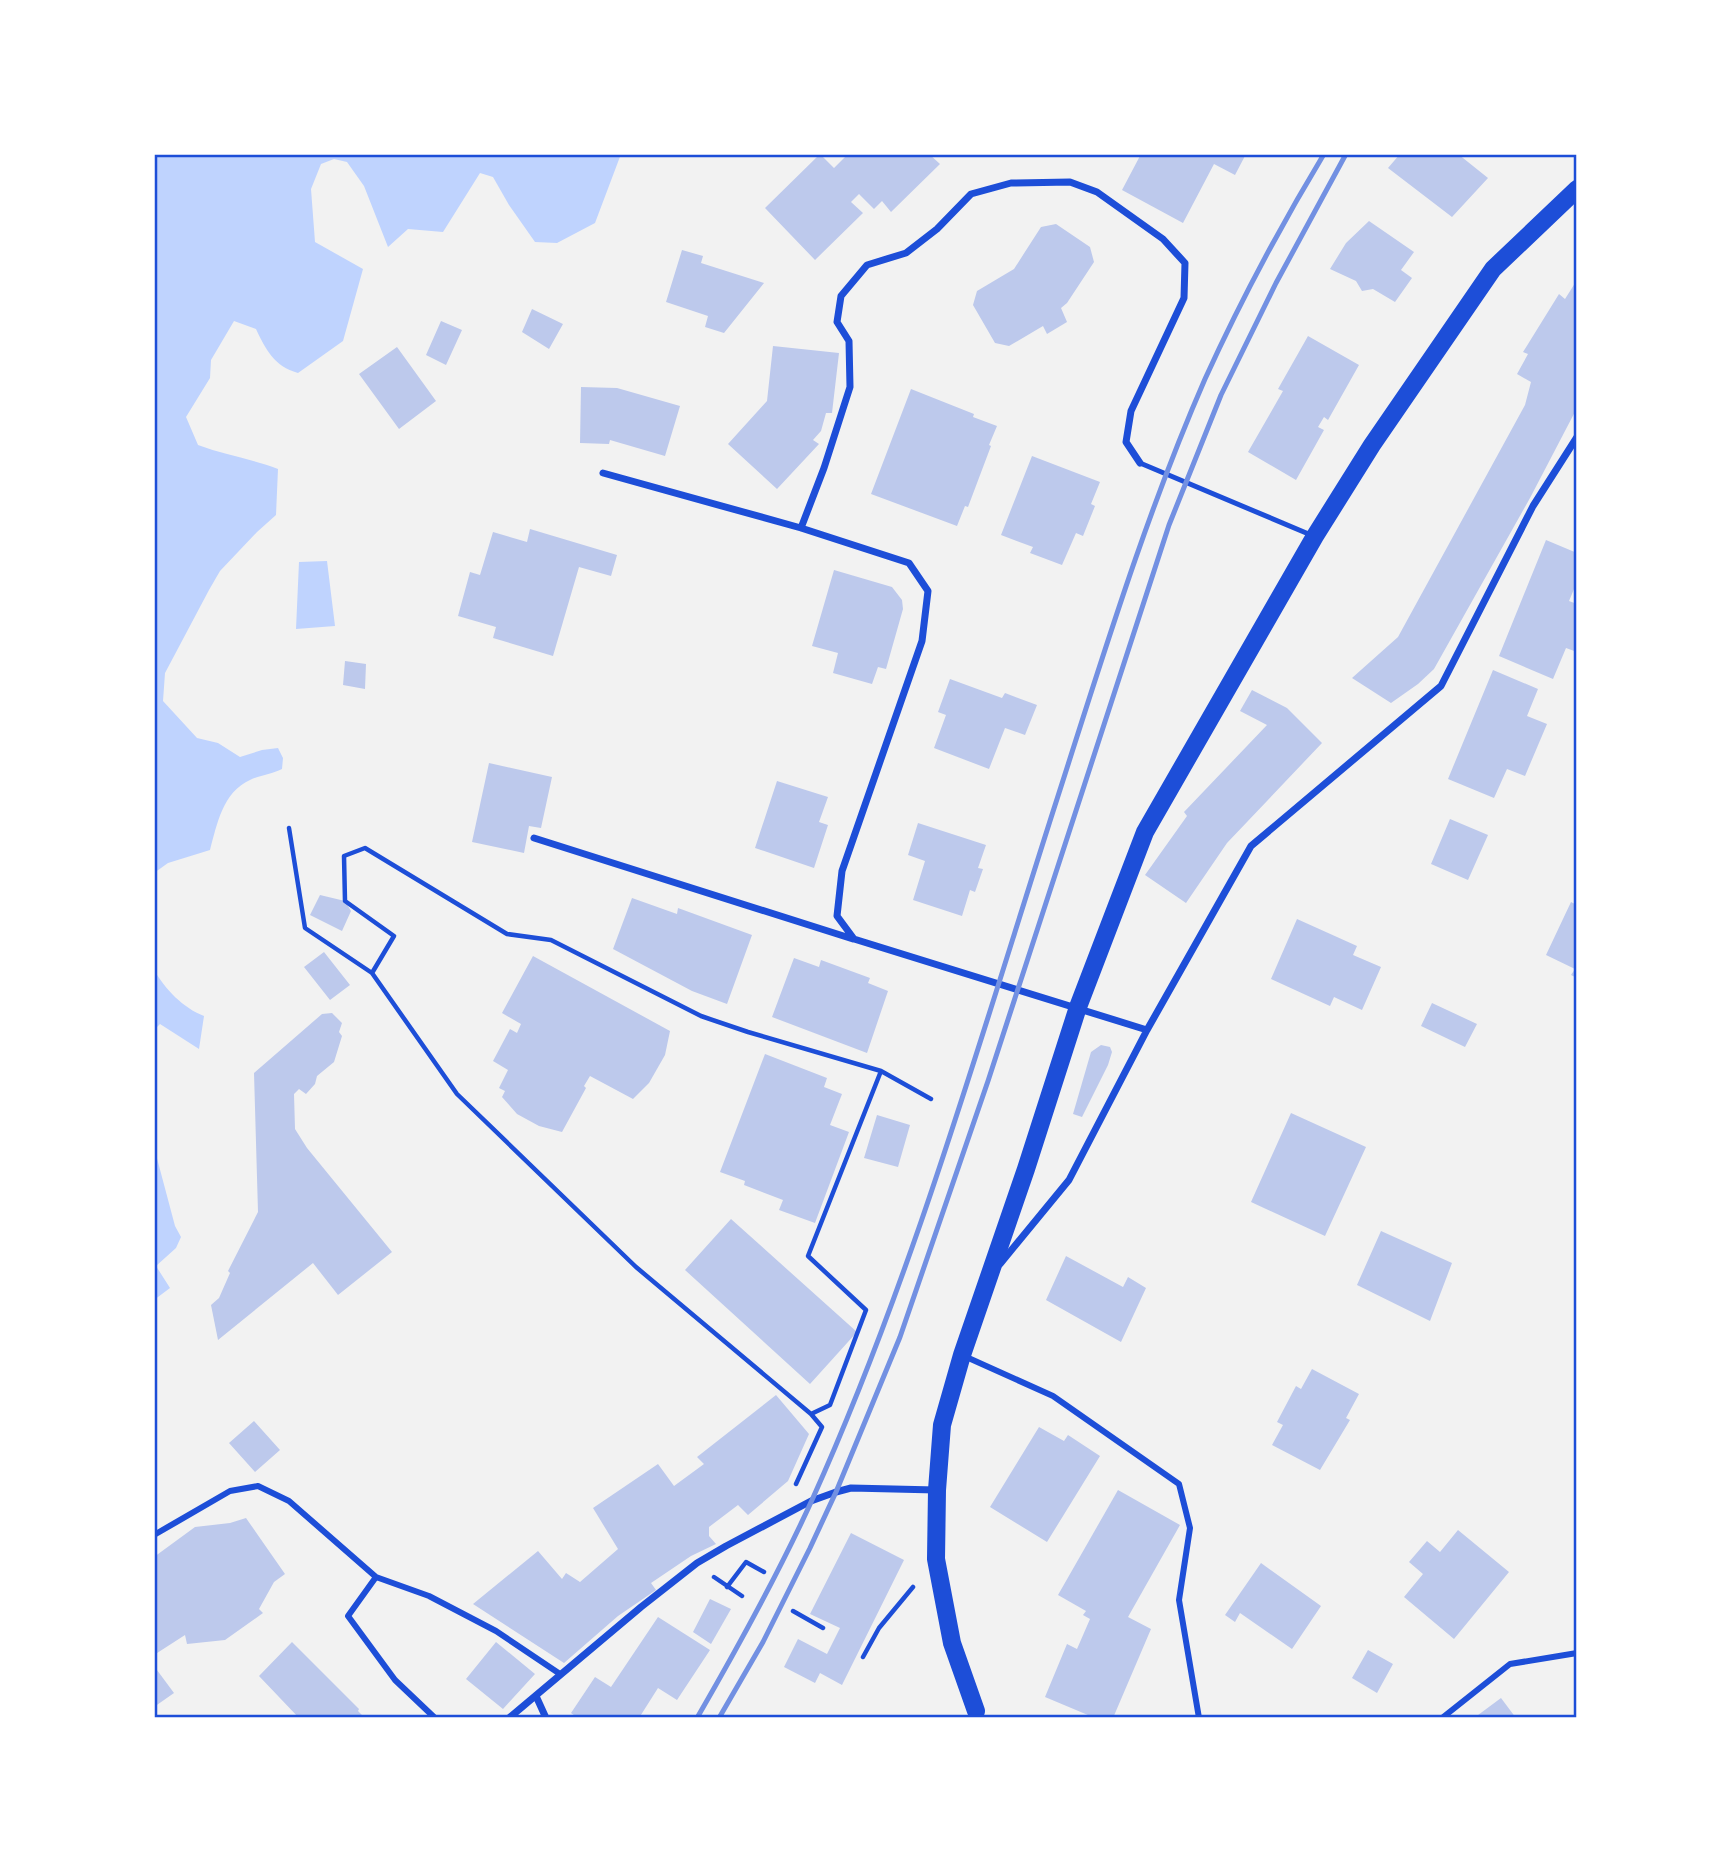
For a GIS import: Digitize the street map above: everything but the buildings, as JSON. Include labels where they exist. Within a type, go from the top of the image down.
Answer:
[{"type":"main road","points":[[976,1710],[952,1643],[936,1559],[937,1490],[942,1426],[962,1355],[1077,1007],[1145,832],[1315,536],[1372,445],[1493,269],[1577,189]]},
{"type":"street","points":[[801,528],[850,387],[849,341],[837,322],[841,296],[867,265],[906,253],[937,229],[971,194],[1011,183],[1070,182],[1097,192],[1163,239],[1185,263],[1184,298],[1131,411],[1126,442],[1140,463]]},
{"type":"street","points":[[986,1281],[1069,1180],[1147,1030],[1251,846],[1441,686],[1533,506],[1577,438]]},
{"type":"street","points":[[603,473],[801,528],[909,563],[928,592],[922,641],[842,871],[837,916],[854,939]]},
{"type":"street","points":[[534,838],[1147,1030]]},
{"type":"street","points":[[962,1355],[1054,1396],[1179,1484],[1190,1528],[1179,1600],[1199,1718]]},
{"type":"street","points":[[154,1535],[230,1491],[258,1486],[289,1501],[376,1577],[429,1596],[496,1631],[560,1674]]},
{"type":"street","points":[[509,1718],[697,1563],[811,1501],[851,1488],[937,1490]]},
{"type":"street","points":[[376,1577],[348,1616],[396,1680],[435,1718]]},
{"type":"street","points":[[1442,1718],[1510,1664],[1577,1653]]},
{"type":"street","points":[[536,1696],[546,1718]]},
{"type":"lane","points":[[1140,463],[1315,536]]},
{"type":"path","points":[[289,828],[305,928],[372,973],[457,1094],[636,1267],[811,1414],[822,1427],[791,1494]]},
{"type":"path","points":[[372,973],[394,936],[345,901],[344,856],[365,848],[507,934],[551,940],[701,1016],[880,1071],[930,1099]]},
{"type":"path","points":[[811,1414],[830,1405],[866,1310],[808,1256],[880,1071]]},
{"type":"path","points":[[863,1657],[879,1628],[936,1559]]},
{"type":"path","points":[[742,1595],[727,1587],[746,1562],[764,1572]]},
{"type":"path","points":[[793,1611],[823,1628]]},
{"type":"water","points":[[154,154],[621,154],[595,223],[557,243],[535,242],[493,177],[480,173],[443,232],[408,229],[388,247],[364,186],[347,162],[334,159],[321,164],[311,189],[315,242],[363,269],[343,341],[298,373],[277,362],[263,344],[256,329],[234,321],[211,360],[210,378],[186,417],[198,445],[278,469],[276,515],[220,571],[165,673],[163,701],[197,738],[218,743],[240,757],[278,748],[283,758],[282,769],[250,780],[233,792],[222,810],[210,850],[168,863],[154,873]]},
{"type":"water","points":[[327,561],[335,626],[296,629],[299,562]]},
{"type":"water","points":[[154,970],[175,997],[204,1016],[199,1049],[160,1024],[154,1030]]},
{"type":"water","points":[[154,1147],[175,1226],[181,1237],[176,1248],[156,1266],[170,1288],[154,1300]]},
{"type":"railway","points":[[697,1718],[785,1556],[849,1415],[883,1328],[945,1152],[1109,638],[1163,481],[1232,322],[1276,237],[1324,154]]},
{"type":"railway","points":[[719,1718],[763,1642],[810,1548],[900,1337],[988,1081],[1169,525],[1221,395],[1276,283],[1346,154]]}]
